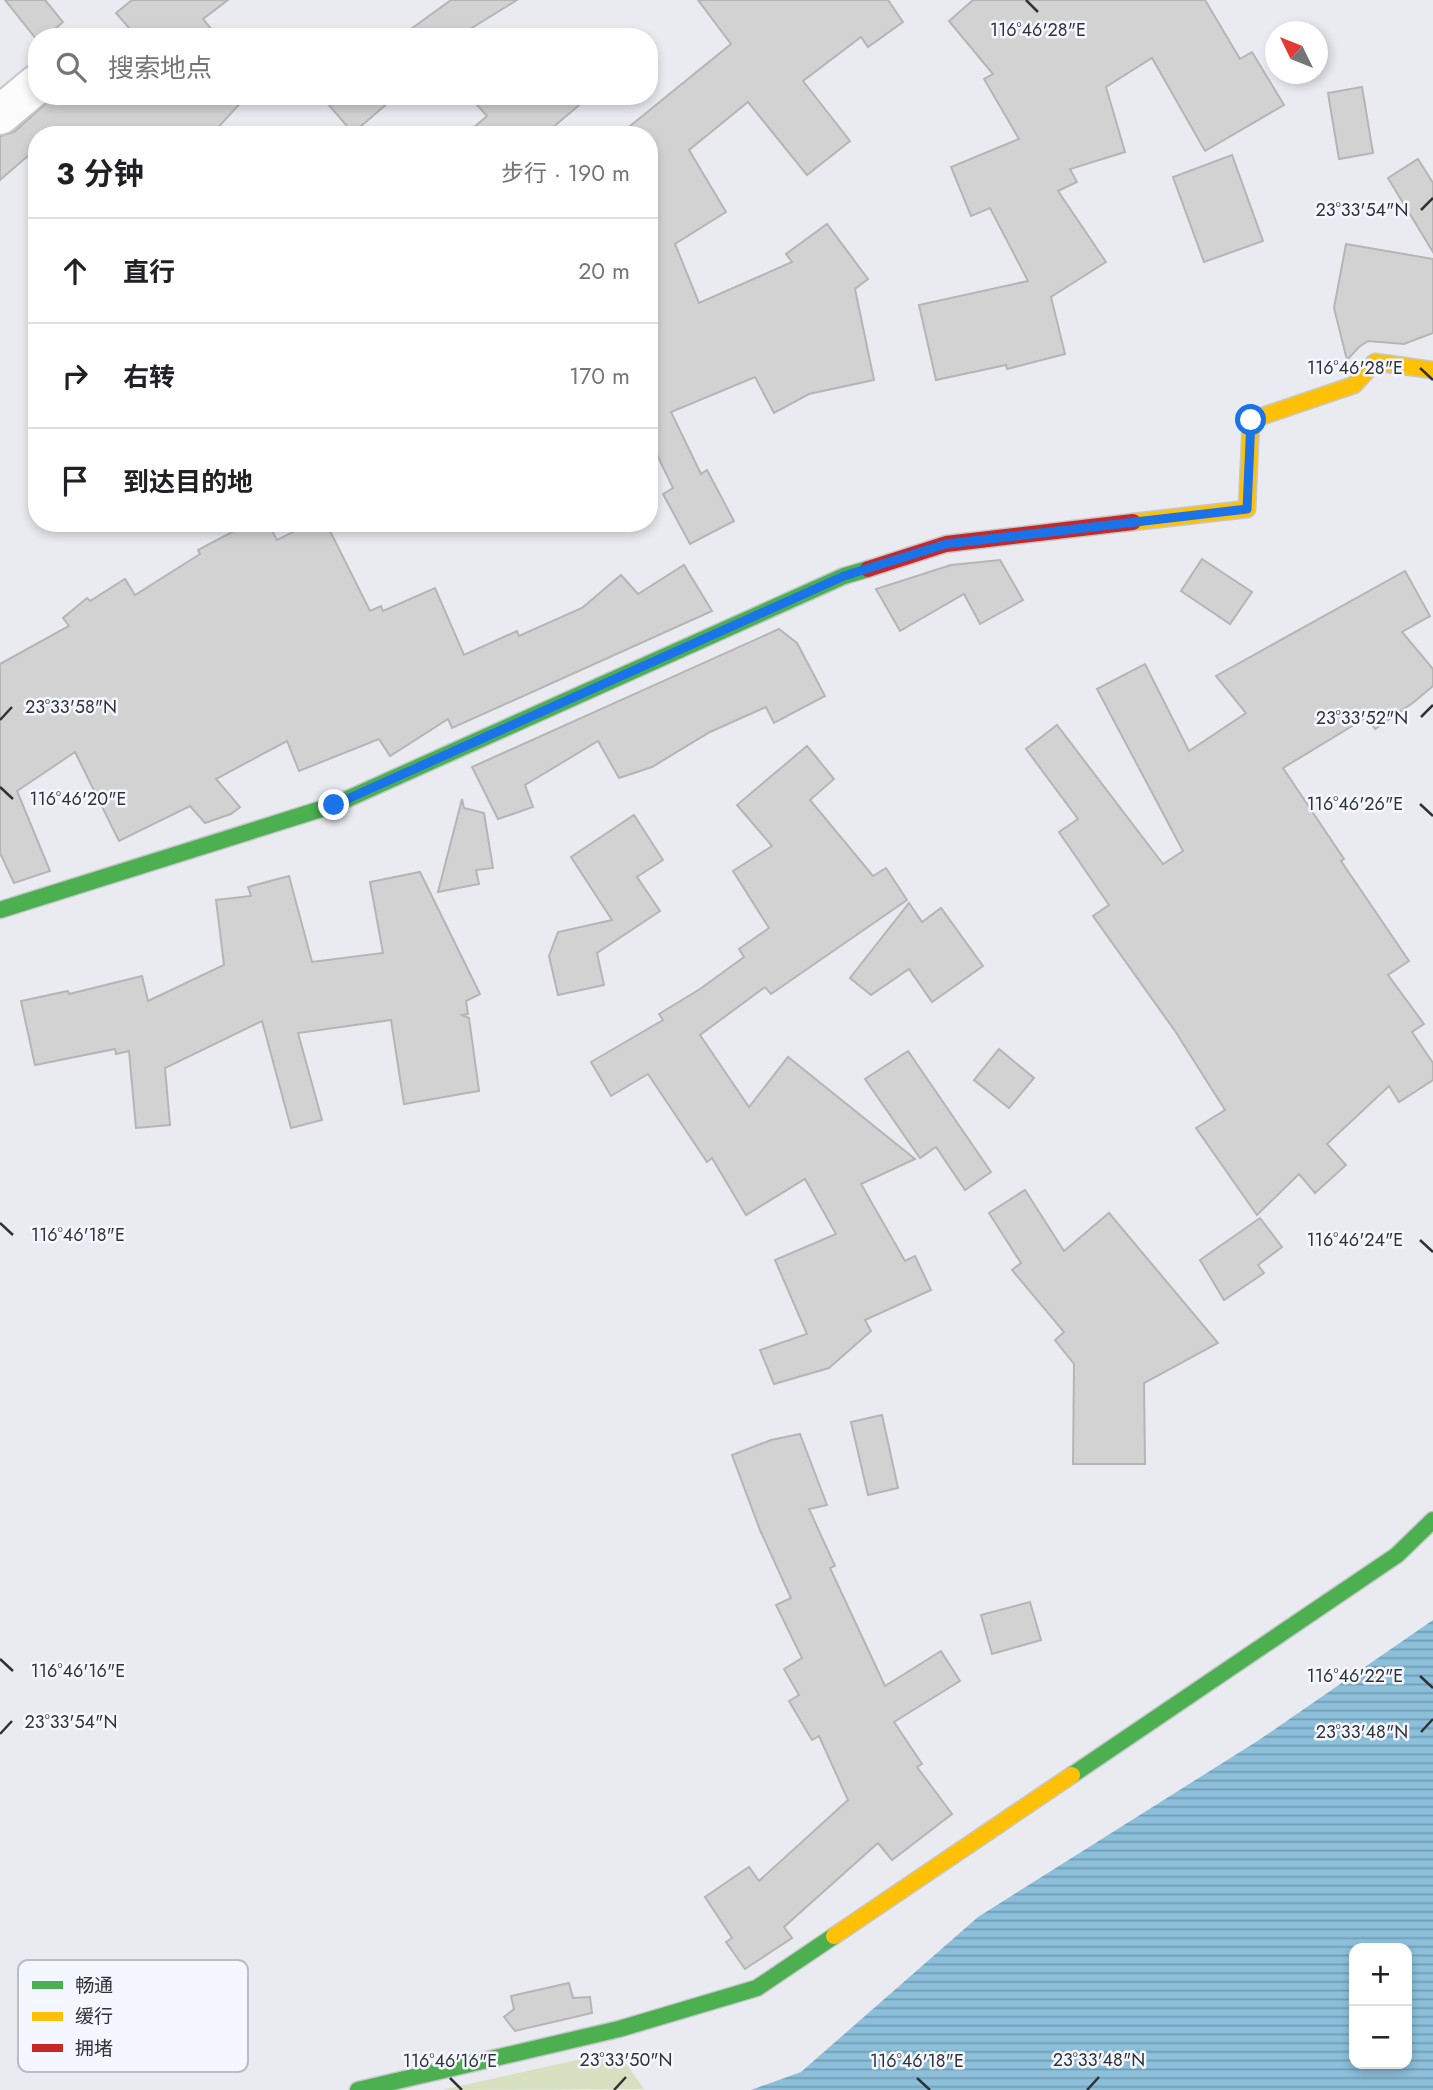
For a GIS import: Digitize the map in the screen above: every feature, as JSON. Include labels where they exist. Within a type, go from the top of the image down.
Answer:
[{"type":"street","points":[[0,115],[28,92]]},
{"type":"street","points":[[0,910],[334,805],[844,576],[946,544],[1247,509],[1251,420],[1354,385],[1375,362],[1433,370]]},
{"type":"street","points":[[358,2090],[619,2029],[757,1988],[1397,1555],[1433,1520]]},
{"type":"green space","points":[[617,2051],[644,2089],[442,2090]]},
{"type":"water","points":[[1433,1620],[1433,2090],[751,2090],[801,2072],[978,1917],[1259,1740]]},
{"type":"building","points":[[5,0],[45,0],[63,22],[56,28],[28,29]]},
{"type":"building","points":[[132,0],[228,0],[203,19],[210,28],[129,28],[116,13]]},
{"type":"building","points":[[451,0],[517,0],[472,28],[412,28]]},
{"type":"building","points":[[698,0],[888,0],[903,22],[868,47],[861,37],[803,81],[850,141],[807,175],[748,102],[689,150],[726,212],[675,244],[699,303],[792,262],[786,254],[827,224],[868,279],[855,289],[874,380],[809,394],[774,413],[755,377],[671,412],[701,474],[707,470],[734,521],[690,544],[663,494],[673,488],[658,457],[658,126],[630,126],[731,44]]},
{"type":"building","points":[[973,0],[1205,0],[1240,59],[1252,52],[1265,74],[1265,84],[1271,84],[1284,105],[1205,151],[1152,58],[1106,87],[1125,152],[1070,169],[1077,182],[1058,191],[1106,262],[1051,297],[1065,354],[1007,369],[1006,365],[936,380],[919,305],[1028,281],[990,208],[971,216],[951,167],[1019,139],[984,79],[993,74],[949,21]]},
{"type":"building","points":[[1362,87],[1373,153],[1339,159],[1328,93]]},
{"type":"building","points":[[44,105],[239,105],[219,126],[28,126],[28,156],[0,180],[0,136],[14,132]]},
{"type":"building","points":[[329,105],[386,105],[361,126],[347,126]]},
{"type":"building","points":[[477,105],[579,105],[554,126],[475,126],[487,116]]},
{"type":"building","points":[[1232,155],[1263,241],[1204,262],[1173,177]]},
{"type":"building","points":[[1418,159],[1433,183],[1433,252],[1388,178]]},
{"type":"building","points":[[1346,244],[1433,259],[1433,333],[1404,344],[1368,341],[1347,360],[1334,308]]},
{"type":"building","points":[[232,532],[273,532],[277,540],[293,532],[330,532],[370,611],[381,606],[383,611],[435,588],[464,655],[517,631],[519,636],[582,608],[621,575],[638,594],[684,565],[712,611],[452,728],[448,719],[390,756],[379,739],[299,771],[287,741],[216,779],[240,807],[231,814],[205,823],[190,806],[119,841],[75,752],[17,791],[50,871],[14,883],[0,853],[0,664],[69,626],[63,618],[87,598],[90,601],[125,579],[135,595],[200,554],[198,550]]},
{"type":"building","points":[[1202,559],[1252,592],[1230,624],[1181,591]]},
{"type":"building","points":[[1000,560],[1023,600],[980,624],[964,594],[900,631],[876,589],[951,565]]},
{"type":"building","points":[[1405,571],[1430,616],[1402,632],[1433,669],[1433,686],[1375,729],[1367,717],[1283,768],[1344,859],[1341,861],[1409,961],[1388,975],[1424,1024],[1412,1032],[1433,1063],[1433,1080],[1399,1102],[1389,1086],[1327,1144],[1346,1165],[1315,1193],[1299,1174],[1257,1215],[1196,1128],[1225,1110],[1175,1031],[1093,916],[1109,905],[1059,832],[1078,819],[1026,749],[1057,725],[1163,864],[1183,851],[1097,689],[1145,664],[1189,751],[1246,713],[1216,676]]},
{"type":"building","points":[[779,629],[797,643],[825,696],[774,723],[766,707],[710,732],[652,767],[619,778],[598,741],[525,785],[533,807],[498,819],[472,767]]},
{"type":"building","points":[[807,746],[834,779],[810,800],[873,876],[886,868],[907,900],[771,994],[765,987],[700,1035],[749,1107],[788,1057],[915,1159],[861,1184],[905,1261],[915,1256],[931,1290],[865,1320],[871,1331],[829,1368],[774,1384],[760,1350],[807,1334],[775,1260],[836,1234],[805,1179],[746,1215],[712,1158],[707,1162],[648,1074],[611,1096],[591,1062],[663,1020],[659,1014],[744,957],[739,949],[769,928],[733,871],[772,846],[737,805]]},
{"type":"building","points":[[462,799],[464,808],[484,813],[493,868],[476,870],[479,884],[438,892]]},
{"type":"building","points":[[634,815],[663,860],[637,877],[660,911],[597,953],[604,985],[558,995],[549,956],[558,932],[612,920],[571,857]]},
{"type":"building","points":[[420,872],[480,994],[466,1001],[468,1014],[462,1015],[469,1018],[479,1091],[404,1104],[391,1020],[298,1033],[322,1120],[291,1128],[262,1021],[165,1068],[170,1125],[136,1128],[129,1051],[116,1054],[115,1049],[35,1065],[21,1001],[68,991],[69,994],[142,976],[148,1001],[224,965],[216,900],[251,896],[248,887],[289,876],[312,962],[383,953],[370,882]]},
{"type":"building","points":[[909,903],[922,922],[941,908],[983,966],[932,1002],[909,969],[871,995],[850,978]]},
{"type":"building","points":[[999,1049],[1034,1078],[1009,1108],[974,1080]]},
{"type":"building","points":[[908,1051],[991,1172],[965,1190],[936,1147],[920,1158],[865,1079]]},
{"type":"building","points":[[1025,1190],[1064,1251],[1109,1213],[1218,1343],[1144,1383],[1145,1464],[1073,1464],[1074,1364],[1055,1340],[1064,1332],[1012,1270],[1021,1263],[989,1213]]},
{"type":"building","points":[[1260,1218],[1282,1247],[1258,1265],[1264,1273],[1224,1300],[1200,1260]]},
{"type":"building","points":[[882,1415],[898,1488],[868,1495],[851,1422]]},
{"type":"building","points":[[800,1434],[827,1505],[809,1509],[835,1566],[830,1568],[885,1686],[941,1651],[960,1681],[894,1722],[922,1764],[917,1767],[952,1814],[892,1860],[878,1843],[784,1927],[792,1938],[745,1969],[726,1942],[732,1938],[705,1897],[749,1867],[759,1881],[848,1800],[819,1736],[812,1740],[789,1701],[799,1695],[784,1669],[802,1658],[776,1605],[791,1598],[760,1530],[732,1455],[771,1440]]},
{"type":"building","points":[[1030,1602],[1041,1640],[992,1654],[981,1615]]},
{"type":"building","points":[[569,1983],[573,1998],[590,1997],[592,2013],[515,2031],[504,2017],[514,2009],[511,1996]]},
{"type":"traffic: fast","points":[[0,910],[334,805],[844,576],[868,569]]},
{"type":"traffic: fast","points":[[1072,1775],[1397,1555],[1433,1520]]},
{"type":"traffic: fast","points":[[358,2090],[619,2029],[757,1988],[834,1936]]},
{"type":"traffic: slow","points":[[1133,522],[1247,509],[1251,420],[1354,385],[1375,362],[1433,370]]},
{"type":"traffic: slow","points":[[834,1936],[1072,1775]]},
{"type":"traffic: jam","points":[[868,569],[946,544],[1133,522]]},
{"type":"route","points":[[334,805],[844,576],[946,544],[1247,509],[1251,420]]}]
